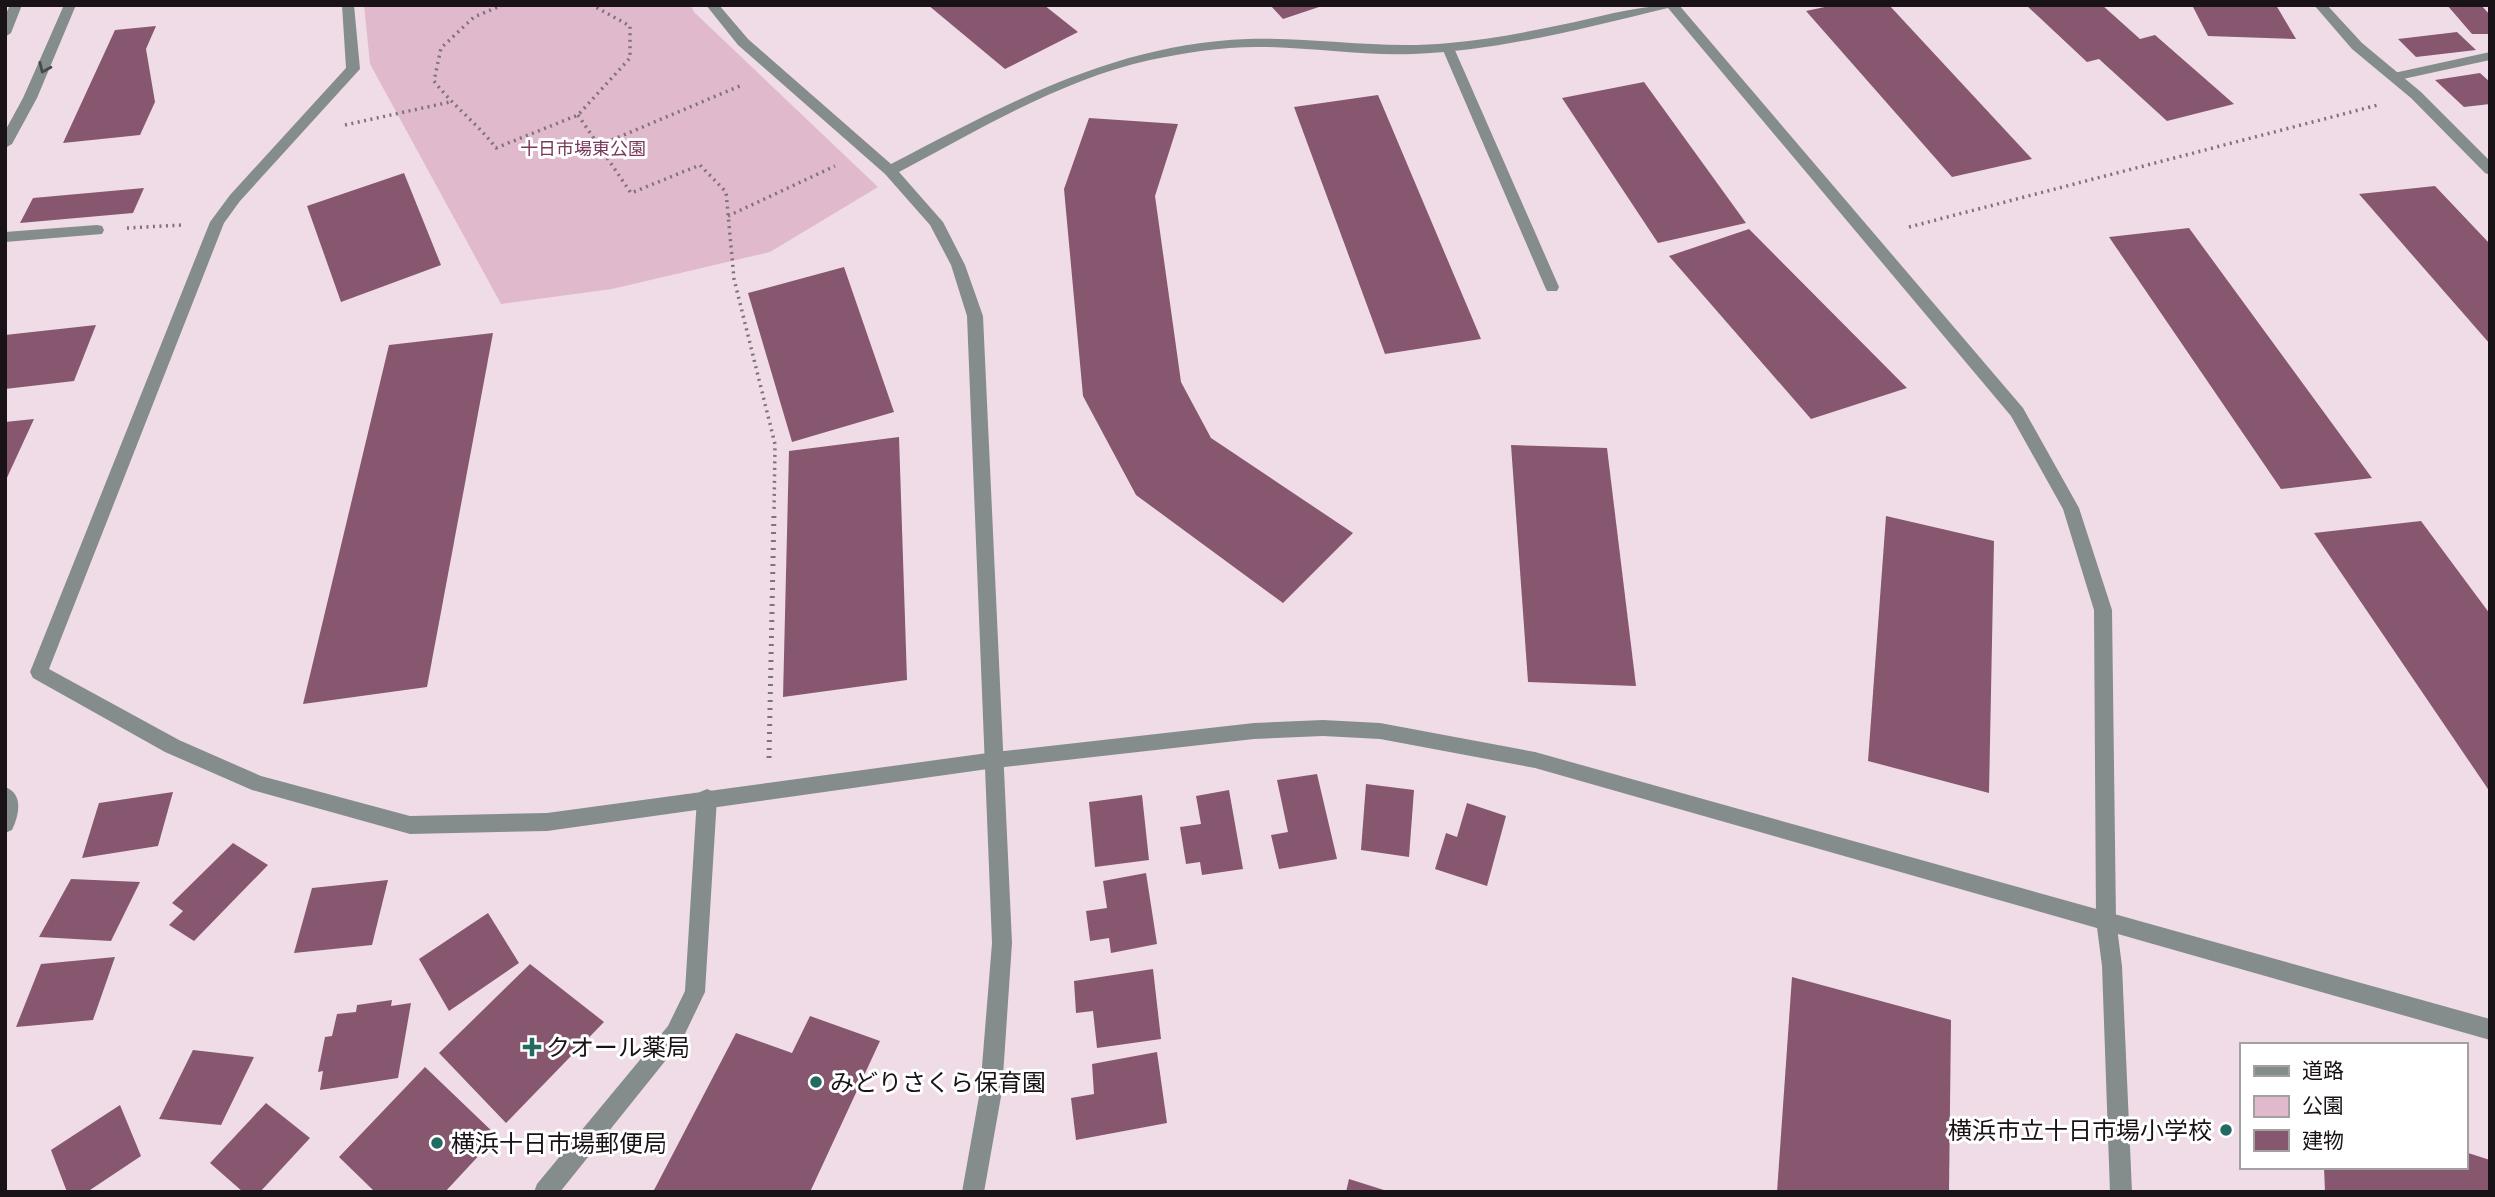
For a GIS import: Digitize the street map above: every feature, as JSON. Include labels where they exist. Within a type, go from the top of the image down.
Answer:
[{"type":"street","points":[[5,33],[16,5]]},
{"type":"street","points":[[5,144],[30,98],[70,5]]},
{"type":"street","points":[[348,5],[353,69],[235,198],[217,222],[39,672],[172,746],[259,784],[410,825],[548,822],[995,760],[1254,731],[1323,728],[1380,731],[1535,760],[2490,1030]]},
{"type":"street","points":[[712,5],[743,42],[890,172],[936,222],[958,265],[975,316],[1002,943],[991,1091],[973,1192]]},
{"type":"street","points":[[890,172],[1066,83],[1111,65],[1149,56],[1207,47],[1259,43],[1412,51],[1448,48],[1493,43],[1666,5]]},
{"type":"street","points":[[1672,5],[2017,412],[2071,508],[2103,610],[2106,920],[2112,966],[2121,1192]]},
{"type":"street","points":[[2320,5],[2357,46],[2416,95],[2490,170]]},
{"type":"street","points":[[1448,48],[1552,287]]},
{"type":"street","points":[[2394,76],[2490,56]]},
{"type":"street","points":[[5,237],[97,230]]},
{"type":"street","points":[[5,796],[9,799],[5,824]]},
{"type":"street","points":[[545,1192],[675,1032],[695,992],[707,799]]},
{"type":"path","points":[[503,5],[474,17],[441,48],[434,82],[450,102],[477,123],[496,148],[578,114],[630,58],[630,26],[592,5]]},
{"type":"path","points":[[600,145],[775,71]]},
{"type":"path","points":[[1909,227],[2416,95]]},
{"type":"path","points":[[300,127],[357,124],[450,102]]},
{"type":"path","points":[[578,114],[631,193],[699,166],[726,192],[734,279],[775,444],[769,790]]},
{"type":"path","points":[[728,216],[867,151]]},
{"type":"path","points":[[97,230],[217,222]]},
{"type":"green space","name":"十日市場東公園","points":[[364,5],[690,5],[695,13],[878,187],[770,252],[612,289],[501,304],[370,64]]},
{"type":"building","points":[[928,5],[1044,5],[1078,32],[1005,69]]},
{"type":"building","points":[[1270,5],[1322,5],[1322,6],[1283,19]]},
{"type":"building","points":[[1834,5],[1889,5],[2032,159],[1952,177],[1806,11]]},
{"type":"building","points":[[2026,5],[2102,5],[2140,39],[2155,35],[2234,104],[2167,121],[2099,59],[2087,62]]},
{"type":"building","points":[[2192,5],[2276,5],[2296,39],[2208,36]]},
{"type":"building","points":[[2447,5],[2481,5],[2490,15],[2490,34],[2472,34]]},
{"type":"building","points":[[156,26],[146,49],[155,102],[140,135],[63,143],[115,30]]},
{"type":"building","points":[[2457,32],[2476,50],[2416,57],[2398,39]]},
{"type":"building","points":[[2480,73],[2490,82],[2490,104],[2464,107],[2435,80]]},
{"type":"building","points":[[1644,82],[1746,223],[1658,243],[1562,98]]},
{"type":"building","points":[[1378,95],[1481,339],[1385,354],[1294,107]]},
{"type":"building","points":[[1089,118],[1178,124],[1155,196],[1181,382],[1211,438],[1353,533],[1283,603],[1136,495],[1083,396],[1064,189]]},
{"type":"building","points":[[404,173],[441,265],[341,302],[307,206]]},
{"type":"building","points":[[2435,186],[2490,244],[2490,344],[2359,194]]},
{"type":"building","points":[[144,188],[133,213],[20,223],[33,198]]},
{"type":"building","points":[[2189,228],[2372,478],[2281,489],[2109,237]]},
{"type":"building","points":[[1749,229],[1907,388],[1811,419],[1669,256]]},
{"type":"building","points":[[844,267],[894,412],[792,442],[748,293]]},
{"type":"building","points":[[96,325],[74,381],[5,389],[5,335]]},
{"type":"building","points":[[493,333],[427,687],[303,704],[389,345]]},
{"type":"building","points":[[34,419],[5,482],[5,422]]},
{"type":"building","points":[[899,437],[907,680],[783,697],[789,451]]},
{"type":"building","points":[[1511,445],[1607,448],[1636,686],[1528,682]]},
{"type":"building","points":[[1886,516],[1994,541],[1989,793],[1868,761]]},
{"type":"building","points":[[2421,521],[2490,614],[2490,792],[2314,533]]},
{"type":"building","points":[[1317,774],[1337,859],[1279,869],[1271,835],[1288,832],[1277,780]]},
{"type":"building","points":[[1366,784],[1414,790],[1409,857],[1361,850]]},
{"type":"building","points":[[1229,790],[1243,869],[1202,875],[1200,862],[1186,864],[1180,827],[1201,824],[1196,796]]},
{"type":"building","points":[[173,792],[158,846],[82,858],[99,803]]},
{"type":"building","points":[[1142,795],[1149,860],[1095,867],[1089,802]]},
{"type":"building","points":[[1467,803],[1506,816],[1487,886],[1435,869],[1446,833],[1457,837]]},
{"type":"building","points":[[233,843],[268,865],[194,941],[169,925],[183,911],[172,903]]},
{"type":"building","points":[[1146,873],[1157,944],[1111,953],[1109,938],[1090,941],[1086,911],[1107,908],[1103,881]]},
{"type":"building","points":[[71,879],[140,882],[111,941],[39,937]]},
{"type":"building","points":[[388,880],[372,945],[294,953],[312,888]]},
{"type":"building","points":[[488,913],[519,963],[449,1011],[419,959]]},
{"type":"building","points":[[115,957],[93,1020],[16,1027],[41,964]]},
{"type":"building","points":[[530,964],[604,1022],[506,1123],[439,1053]]},
{"type":"building","points":[[1153,969],[1161,1039],[1097,1048],[1093,1011],[1076,1013],[1074,981]]},
{"type":"building","points":[[1792,977],[1951,1020],[1949,1192],[1777,1192]]},
{"type":"building","points":[[392,1000],[391,1006],[411,1003],[398,1078],[320,1090],[323,1071],[318,1072],[325,1037],[332,1036],[337,1014],[356,1012],[357,1005]]},
{"type":"building","points":[[810,1016],[880,1041],[810,1192],[653,1192],[736,1033],[792,1053]]},
{"type":"building","points":[[193,1050],[254,1057],[221,1125],[159,1119]]},
{"type":"building","points":[[1157,1052],[1167,1123],[1076,1140],[1071,1098],[1094,1094],[1092,1064]]},
{"type":"building","points":[[425,1067],[497,1136],[445,1192],[375,1192],[339,1157]]},
{"type":"building","points":[[266,1103],[310,1138],[260,1192],[243,1192],[210,1163]]},
{"type":"building","points":[[120,1105],[141,1156],[87,1192],[67,1192],[51,1150]]},
{"type":"building","points":[[2467,1153],[2490,1160],[2490,1192],[2325,1192],[2324,1169],[2467,1169]]},
{"type":"building","points":[[1349,1179],[1387,1191],[1387,1192],[1346,1192]]},
{"type":"place","name":"クオール薬局","points":[[532,1047]]},
{"type":"place","name":"みどりさくら保育園","points":[[816,1082]]},
{"type":"place","name":"横浜市立十日市場小学校","points":[[2226,1130]]},
{"type":"place","name":"横浜十日市場郵便局","points":[[437,1143]]}]
